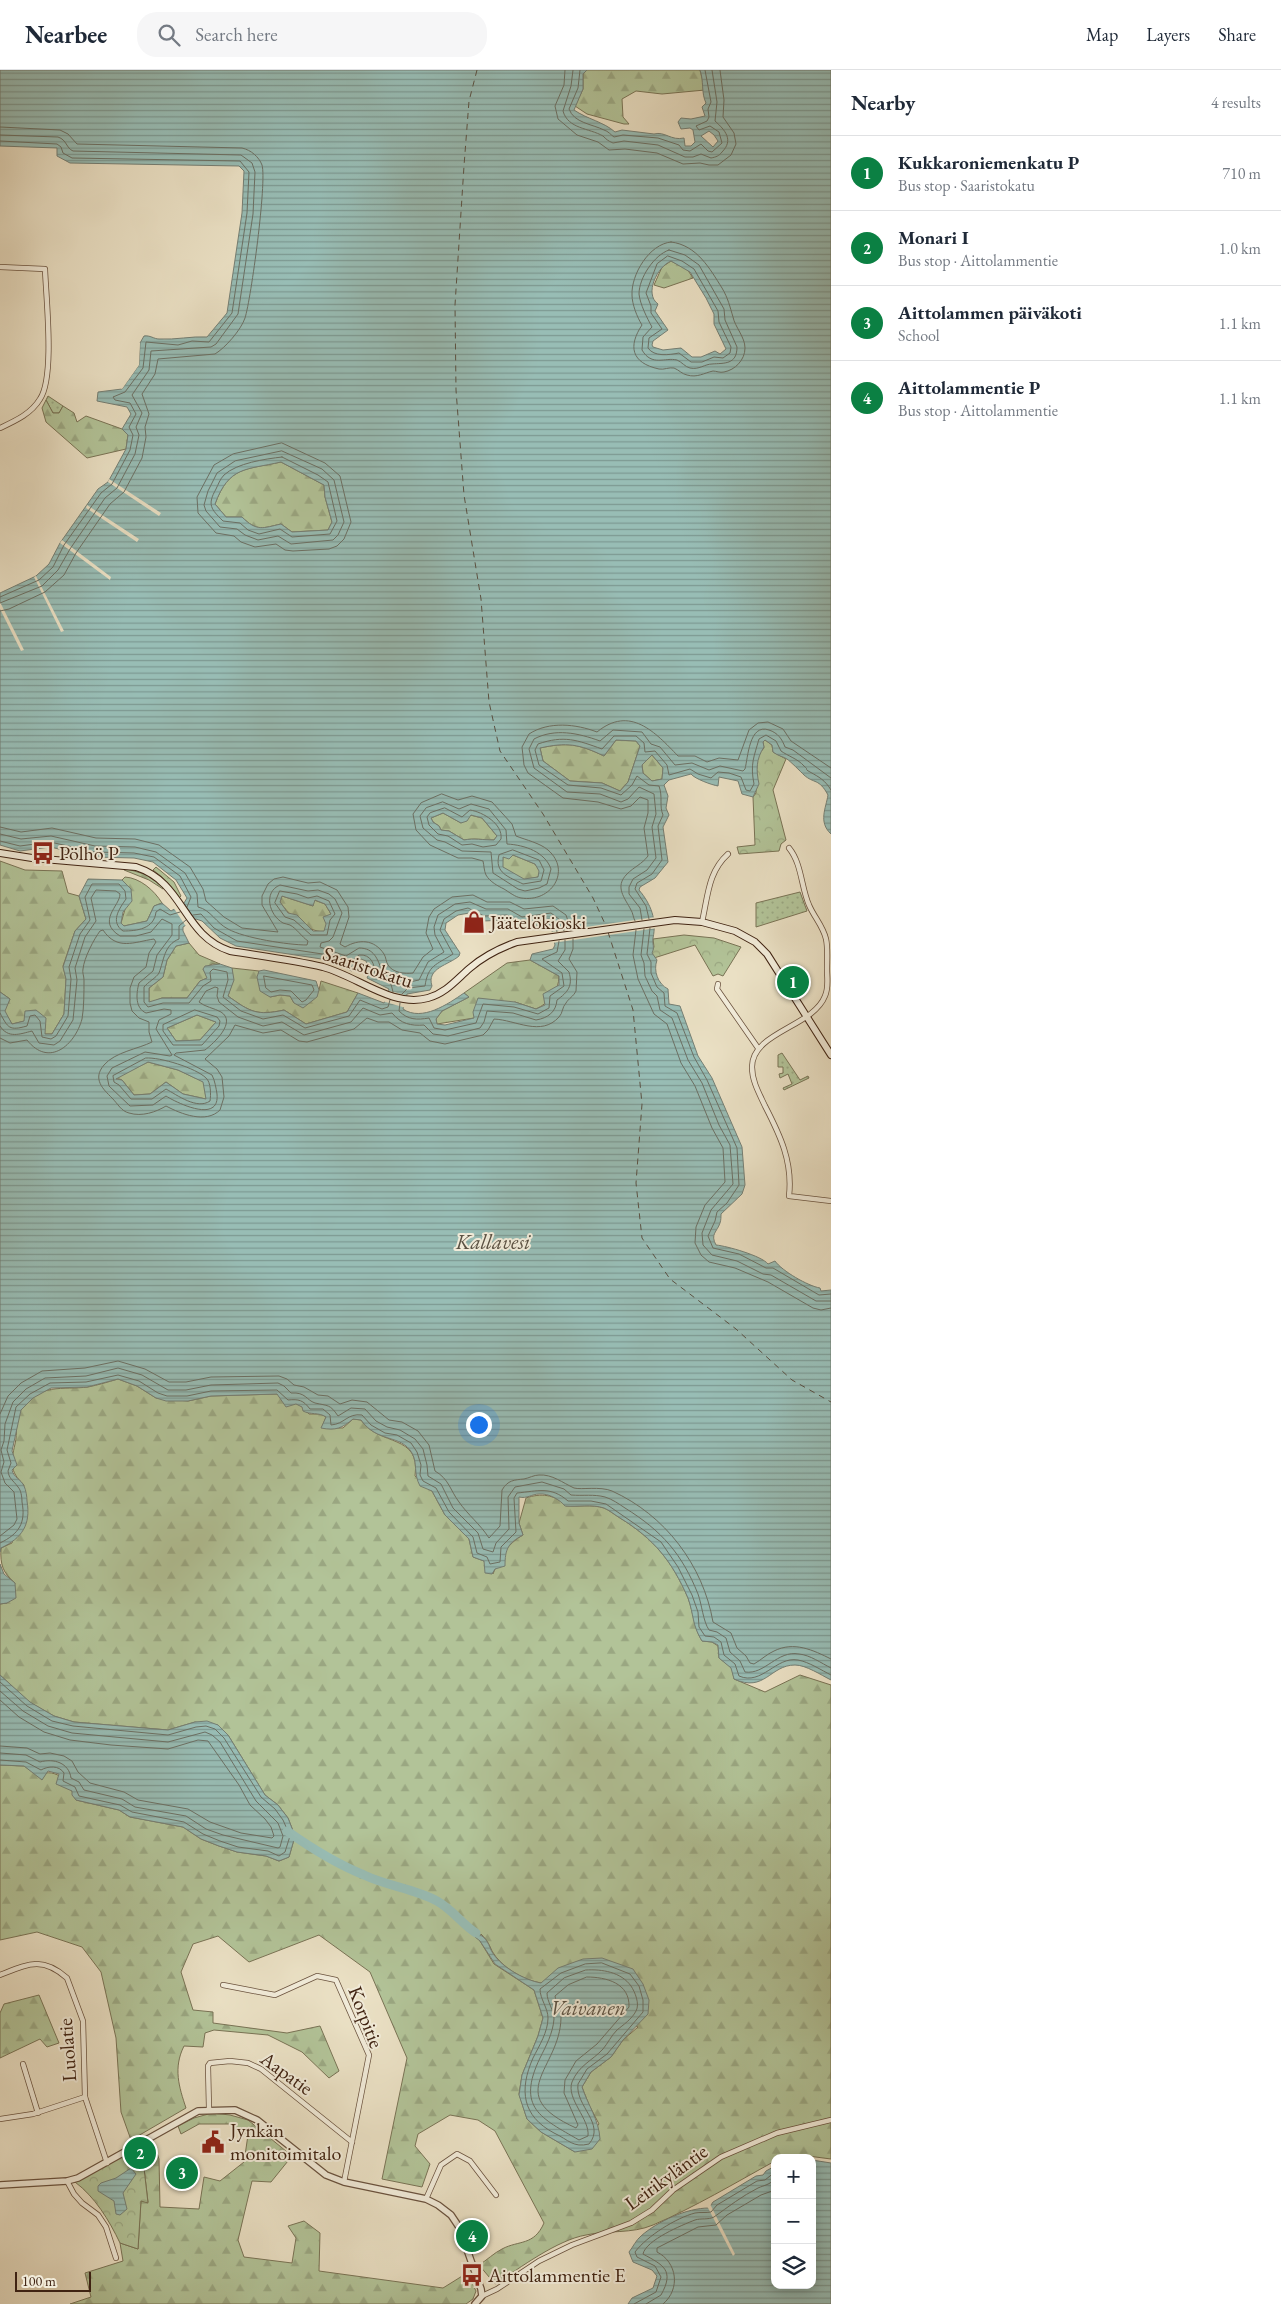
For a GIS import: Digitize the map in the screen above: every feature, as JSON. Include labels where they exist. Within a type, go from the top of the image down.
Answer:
[{"type":"main road","name":"Saaristokatu","points":[[0,853],[32,858],[136,867],[147,870],[160,879],[178,899],[196,928],[215,946],[222,949],[322,967],[382,992],[410,1000],[426,999],[441,993],[471,967],[494,951],[527,940],[675,920],[702,922],[735,931],[756,942],[767,954],[831,1055]]},
{"type":"street","points":[[0,267],[45,269],[48,362],[46,385],[41,398],[24,416],[0,428]]},
{"type":"street","points":[[789,848],[798,865],[809,908],[823,929],[826,941],[828,986],[821,1004],[806,1017],[758,1048],[752,1067],[753,1080],[785,1148],[790,1164],[789,1196],[831,1201]]},
{"type":"street","points":[[702,922],[711,875],[719,862],[728,854]]},
{"type":"street","points":[[718,984],[717,989],[758,1048]]},
{"type":"street","name":"Luolatie","points":[[0,1975],[36,1962],[43,1963],[68,1978],[83,2021],[85,2097],[107,2163]]},
{"type":"street","name":"Korpitie","points":[[223,1985],[275,1995],[317,1976],[336,1980],[368,2055],[344,2182]]},
{"type":"street","name":"Aapatie","points":[[209,2109],[208,2066],[210,2064],[230,2061],[248,2062],[272,2077],[352,2142]]},
{"type":"street","points":[[24,2064],[38,2113]]},
{"type":"street","points":[[0,2119],[38,2113],[85,2097]]},
{"type":"street","points":[[0,2186],[67,2181],[78,2178],[190,2115],[209,2109],[235,2110],[246,2113],[326,2175],[344,2182],[426,2199],[451,2215],[459,2227],[482,2296]]},
{"type":"street","name":"Leirikyläntie","points":[[474,2304],[482,2296],[497,2289],[539,2261],[564,2249],[632,2223],[652,2210],[673,2190],[721,2157],[777,2133],[831,2120]]},
{"type":"street","points":[[426,2199],[441,2165],[456,2154],[470,2160],[496,2195]]},
{"type":"street","points":[[67,2181],[74,2194],[82,2203],[98,2215],[106,2227],[116,2258]]},
{"type":"green space","points":[[587,70],[700,70],[705,90],[662,94],[636,91],[622,99],[623,117],[629,124],[624,124],[587,114],[575,106],[583,89],[583,74]]},
{"type":"green space","points":[[671,261],[687,269],[693,278],[664,288],[654,285],[662,267]]},
{"type":"green space","points":[[48,396],[63,406],[59,413],[53,413],[46,400]]},
{"type":"green space","points":[[46,400],[53,413],[59,413],[63,406],[74,413],[77,422],[86,416],[122,429],[128,435],[126,449],[87,458],[46,422],[42,408]]},
{"type":"green space","points":[[281,462],[324,485],[325,497],[332,522],[328,530],[292,532],[281,524],[260,528],[247,522],[242,517],[226,517],[215,504],[220,492],[233,476],[248,469]]},
{"type":"green space","points":[[616,740],[636,741],[640,746],[628,782],[620,791],[602,783],[570,781],[543,761],[540,748],[573,745],[604,756]]},
{"type":"green space","points":[[765,740],[772,745],[773,752],[786,759],[773,790],[786,840],[781,844],[779,851],[739,854],[737,847],[755,845],[753,797],[756,793],[757,756],[764,748],[763,742]]},
{"type":"green space","points":[[652,755],[663,768],[662,779],[652,781],[643,773],[642,765]]},
{"type":"green space","points":[[443,813],[461,823],[470,815],[482,818],[497,836],[494,840],[464,840],[449,831],[441,830],[433,822],[431,818]]},
{"type":"green space","points":[[513,855],[535,864],[540,871],[538,877],[524,880],[502,867],[503,857]]},
{"type":"green space","points":[[0,861],[25,870],[62,871],[68,893],[79,896],[86,919],[75,931],[63,966],[66,979],[64,1014],[52,1034],[45,1034],[25,1021],[12,1024],[4,1011],[10,999],[0,992]]},
{"type":"green space","points":[[156,867],[174,882],[181,896],[179,898],[162,877],[153,870]]},
{"type":"green space","points":[[124,868],[154,877],[164,887],[163,889],[149,880],[124,870]]},
{"type":"green space","points":[[125,877],[146,885],[162,903],[154,906],[147,921],[124,926],[121,923],[131,889],[122,880]]},
{"type":"green space","points":[[800,892],[807,911],[756,927],[756,903]]},
{"type":"green space","points":[[282,896],[313,906],[314,900],[325,904],[331,914],[324,932],[305,926],[294,917],[280,902]]},
{"type":"green space","points":[[684,935],[714,938],[741,947],[723,976],[718,974],[713,976],[695,945],[654,958],[651,953],[654,947],[653,939]]},
{"type":"green space","points":[[189,943],[199,955],[220,964],[212,964],[203,969],[208,978],[200,981],[187,998],[162,998],[149,1003],[149,988],[163,977],[167,960],[176,946]]},
{"type":"green space","points":[[530,960],[559,976],[555,991],[549,1000],[541,1006],[536,1009],[515,1002],[474,1018],[437,1024],[436,1019],[442,1011],[469,997],[464,993],[507,963]]},
{"type":"green space","points":[[232,968],[259,971],[259,982],[270,997],[290,996],[294,1003],[319,990],[321,981],[358,993],[347,1012],[306,1024],[284,1010],[267,1013],[254,1011],[242,1006],[228,996],[233,980]]},
{"type":"green space","points":[[197,1015],[216,1022],[200,1040],[176,1041],[167,1028]]},
{"type":"green space","points":[[782,1053],[800,1080],[808,1076],[809,1078],[784,1090],[783,1088],[792,1084],[788,1074],[780,1078],[779,1074],[783,1073],[783,1067],[778,1067],[778,1055]]},
{"type":"green space","points":[[148,1062],[178,1070],[204,1082],[206,1099],[183,1094],[166,1082],[150,1094],[134,1095],[122,1080],[115,1078]]},
{"type":"green space","points":[[118,1379],[137,1386],[156,1398],[188,1401],[211,1396],[277,1394],[303,1407],[309,1414],[321,1414],[326,1417],[322,1427],[343,1428],[353,1419],[361,1420],[378,1434],[397,1442],[412,1453],[415,1462],[415,1476],[432,1491],[445,1515],[469,1539],[473,1557],[484,1561],[493,1574],[505,1552],[513,1542],[523,1535],[519,1523],[526,1498],[537,1495],[547,1496],[557,1499],[566,1506],[604,1508],[643,1534],[661,1552],[688,1598],[702,1641],[712,1642],[718,1646],[719,1658],[732,1668],[734,1679],[765,1692],[800,1675],[831,1685],[831,2159],[816,2157],[816,2154],[771,2154],[771,2163],[669,2218],[637,2230],[594,2234],[575,2238],[551,2248],[495,2284],[479,2265],[496,2252],[536,2236],[544,2223],[495,2131],[478,2120],[450,2115],[418,2134],[415,2146],[430,2164],[422,2187],[382,2179],[407,2058],[370,1972],[319,1935],[249,1962],[218,1936],[193,1944],[181,1972],[193,2010],[213,2012],[213,2023],[287,2033],[320,2026],[339,2071],[329,2078],[302,2052],[268,2035],[214,2030],[205,2033],[203,2047],[184,2046],[181,2054],[178,2077],[186,2108],[131,2140],[121,2112],[116,2038],[101,1972],[82,1947],[37,1932],[0,1940],[0,1765],[24,1766],[38,1775],[51,1773],[57,1775],[70,1787],[76,1800],[119,1810],[130,1817],[183,1827],[201,1839],[237,1852],[266,1856],[279,1861],[289,1857],[295,1836],[288,1818],[278,1805],[265,1795],[228,1735],[218,1725],[195,1722],[168,1730],[74,1722],[54,1716],[29,1702],[0,1675],[0,1604],[7,1603],[15,1583],[3,1568],[1,1548],[12,1543],[24,1485],[19,1480],[12,1466],[19,1413],[27,1401],[43,1391],[88,1387]],"holes":[[[481,1934],[496,1957],[513,1972],[638,2027],[623,2040],[611,2057],[591,2072],[582,2087],[599,2124],[575,2152],[541,2132],[527,2119],[519,2094],[522,2075],[538,2036],[543,2018],[534,1990],[494,1964],[480,1941]]]},
{"type":"green space","points":[[39,1995],[59,2043],[47,2047],[40,2039],[0,2058],[0,2013],[4,2004]]},
{"type":"green space","points":[[212,2113],[248,2120],[292,2156],[271,2182],[252,2181],[238,2240],[244,2257],[292,2263],[296,2238],[288,2226],[304,2221],[320,2233],[319,2271],[443,2288],[467,2273],[476,2291],[473,2299],[466,2304],[70,2304],[91,2297],[85,2273],[123,2261],[120,2243],[138,2249],[141,2200],[148,2202],[142,2151],[154,2144],[159,2159],[160,2207],[199,2209],[204,2177],[220,2181],[244,2162],[248,2135],[231,2124],[199,2124],[181,2134],[178,2126],[194,2118]]},
{"type":"green space","points":[[138,2148],[142,2151],[148,2203],[141,2201],[138,2249],[120,2243],[101,2210],[75,2182]]},
{"type":"water","name":"Kallavesi","points":[[0,70],[587,70],[583,74],[583,89],[574,110],[615,132],[622,130],[658,133],[679,139],[684,138],[685,146],[691,146],[695,142],[693,130],[690,128],[681,129],[678,122],[681,118],[691,119],[705,116],[702,107],[706,103],[700,70],[831,70],[831,834],[824,820],[828,795],[825,790],[804,775],[787,759],[773,752],[772,745],[765,740],[757,765],[759,784],[753,797],[742,794],[738,781],[719,777],[718,786],[700,780],[691,774],[669,780],[664,785],[668,796],[666,808],[669,815],[663,827],[668,862],[655,878],[640,887],[639,890],[652,912],[654,931],[652,953],[657,960],[657,977],[664,987],[668,989],[669,1004],[680,1006],[698,1056],[712,1078],[742,1147],[745,1185],[742,1194],[721,1214],[721,1220],[714,1236],[714,1241],[716,1245],[736,1249],[768,1264],[775,1261],[789,1273],[820,1288],[821,1291],[831,1290],[831,1680],[809,1668],[799,1665],[786,1666],[753,1683],[734,1679],[731,1668],[719,1658],[718,1645],[702,1641],[695,1625],[688,1598],[661,1552],[643,1534],[604,1508],[565,1506],[554,1497],[543,1494],[519,1497],[519,1523],[523,1535],[508,1547],[505,1566],[495,1569],[492,1574],[485,1573],[484,1561],[473,1557],[469,1539],[445,1515],[432,1491],[420,1486],[414,1457],[407,1447],[402,1443],[374,1432],[361,1420],[353,1419],[342,1427],[335,1429],[321,1428],[326,1417],[303,1411],[302,1407],[296,1404],[286,1407],[277,1394],[211,1396],[188,1401],[166,1401],[156,1398],[137,1386],[118,1379],[87,1387],[51,1388],[33,1398],[21,1410],[12,1451],[17,1465],[12,1470],[25,1489],[28,1517],[20,1535],[1,1548],[0,1552],[0,992],[10,999],[5,1011],[12,1024],[24,1021],[25,1011],[36,1010],[46,1018],[45,1034],[52,1034],[64,1014],[66,979],[63,967],[75,931],[86,919],[79,896],[88,879],[122,880],[131,889],[132,901],[123,912],[121,923],[124,926],[147,921],[154,906],[162,903],[171,911],[184,903],[187,898],[176,880],[153,862],[134,858],[94,857],[50,847],[20,851],[0,845],[0,593],[36,576],[49,564],[60,543],[98,489],[108,482],[126,449],[128,435],[122,429],[131,414],[127,407],[97,401],[98,392],[122,389],[139,365],[140,343],[144,336],[157,339],[207,337],[227,313],[242,213],[244,171],[239,166],[70,163],[57,156],[57,148],[0,146]],"holes":[[[709,131],[718,141],[713,147],[701,136]],[[671,261],[690,272],[714,314],[714,324],[726,349],[720,354],[715,351],[701,357],[692,357],[681,348],[663,350],[653,347],[653,341],[668,330],[655,311],[658,304],[654,300],[652,288],[657,275]],[[281,462],[324,485],[325,497],[332,522],[328,530],[292,532],[281,524],[260,528],[247,522],[242,517],[226,517],[215,504],[220,492],[233,476],[248,469]],[[616,740],[636,741],[640,746],[628,782],[620,791],[602,783],[570,781],[543,761],[540,748],[573,745],[604,756]],[[652,755],[663,768],[662,779],[652,781],[643,773],[642,765]],[[443,813],[461,823],[467,821],[471,815],[482,818],[497,836],[494,840],[464,840],[449,831],[441,830],[431,818]],[[513,855],[535,864],[539,871],[538,877],[524,879],[503,867],[503,857],[509,859]],[[282,896],[313,906],[315,900],[325,904],[331,914],[323,917],[326,924],[324,931],[313,931],[297,915],[288,913],[280,902]],[[469,913],[483,921],[506,920],[519,929],[548,924],[551,926],[555,945],[553,949],[532,954],[530,960],[559,976],[559,985],[543,994],[545,1005],[536,1009],[515,1002],[478,998],[473,1012],[474,1018],[445,1025],[437,1024],[436,1019],[442,1011],[469,997],[464,993],[443,1006],[426,1013],[418,1014],[403,1009],[407,994],[430,990],[432,975],[435,971],[459,956],[460,953],[445,930],[446,923],[458,915]],[[196,919],[202,921],[220,938],[236,946],[328,960],[352,971],[356,962],[361,959],[366,961],[370,971],[367,978],[389,989],[384,1003],[358,993],[347,1012],[306,1024],[284,1010],[267,1013],[254,1011],[228,996],[234,980],[232,968],[220,964],[205,966],[203,969],[207,978],[200,981],[187,998],[162,998],[149,1002],[149,988],[163,977],[167,960],[176,946],[189,943],[183,927]],[[197,1015],[216,1022],[200,1040],[176,1041],[167,1028]],[[148,1062],[178,1070],[203,1082],[206,1099],[183,1094],[166,1082],[150,1094],[134,1095],[122,1080],[116,1079]]]},
{"type":"water","points":[[264,970],[316,981],[319,990],[317,997],[303,1008],[294,1003],[290,996],[270,997],[260,991],[257,977],[259,971]]},
{"type":"water","points":[[0,1564],[4,1574],[15,1583],[16,1598],[7,1603],[0,1604]]},
{"type":"water","points":[[0,1675],[30,1702],[54,1716],[74,1722],[168,1730],[195,1722],[207,1721],[218,1725],[228,1735],[265,1795],[278,1805],[288,1818],[295,1836],[289,1857],[279,1861],[266,1856],[237,1852],[201,1839],[183,1827],[130,1817],[119,1810],[76,1800],[72,1795],[72,1791],[56,1784],[59,1774],[48,1771],[42,1780],[24,1766],[0,1765]]},
{"type":"water","name":"Vaivanen","points":[[476,1933],[486,1940],[495,1956],[506,1967],[534,1981],[541,1983],[558,1968],[583,1959],[602,1958],[633,1969],[643,1984],[649,2000],[648,2014],[623,2040],[611,2057],[591,2072],[582,2087],[599,2132],[600,2139],[592,2149],[575,2152],[541,2132],[527,2119],[519,2095],[522,2075],[538,2036],[543,2018],[534,1990],[495,1964],[480,1941],[475,1937]]},
{"type":"water","points":[[816,2161],[831,2163],[831,2304],[628,2304],[632,2298],[653,2288],[657,2276],[652,2270],[633,2262],[629,2252],[639,2238],[648,2230],[673,2216],[691,2210],[709,2208],[713,2202],[756,2176],[763,2175],[771,2168],[771,2289],[816,2289]]},
{"type":"water","points":[[131,2168],[136,2174],[123,2193],[127,2209],[120,2215],[116,2214],[114,2201],[98,2191],[98,2186],[101,2183],[116,2178]]},
{"type":"pier","points":[[137,343],[140,343],[139,365],[122,389],[119,387],[136,365]]},
{"type":"pier","points":[[109,479],[161,513],[159,516],[108,482]]},
{"type":"pier","points":[[87,505],[139,539],[137,542],[86,508]]},
{"type":"pier","points":[[62,540],[111,577],[110,580],[60,543]]},
{"type":"pier","points":[[36,576],[64,631],[61,632],[34,577]]},
{"type":"pier","points":[[0,602],[24,650],[21,651],[0,609]]},
{"type":"pier","points":[[182,902],[195,922],[187,928],[173,907]]},
{"type":"pier","points":[[656,917],[658,928],[552,943],[550,932]]},
{"type":"pier","points":[[386,990],[409,996],[406,1008],[382,1001]]},
{"type":"pier","points":[[710,2204],[735,2254],[733,2256],[707,2206]]},
{"type":"waterway","points":[[287,1831],[305,1844],[354,1871],[373,1879],[420,1893],[437,1901],[448,1908],[476,1933]]},
{"type":"ferry route","points":[[477,70],[469,101],[464,166],[455,305],[456,390],[464,495],[481,599],[489,702],[500,751],[543,814],[593,898],[606,926]]},
{"type":"ferry route","points":[[608,932],[633,1010],[642,1104],[636,1183],[642,1238],[670,1279],[736,1329],[792,1380],[831,1402]]},
{"type":"place","name":"Pölhö P","points":[[43,853]]},
{"type":"place","name":"Jäätelökioski","points":[[474,922]]},
{"type":"place","name":"Kukkaroniemenkatu P","points":[[793,982]]},
{"type":"place","name":"Jynkän monitoimitalo","points":[[213,2142]]},
{"type":"place","name":"Monari I","points":[[140,2153]]},
{"type":"place","name":"Aittolammen päiväkoti","points":[[182,2173]]},
{"type":"place","name":"Aittolammentie P","points":[[472,2236]]},
{"type":"place","name":"Aittolammentie E","points":[[472,2275]]}]
